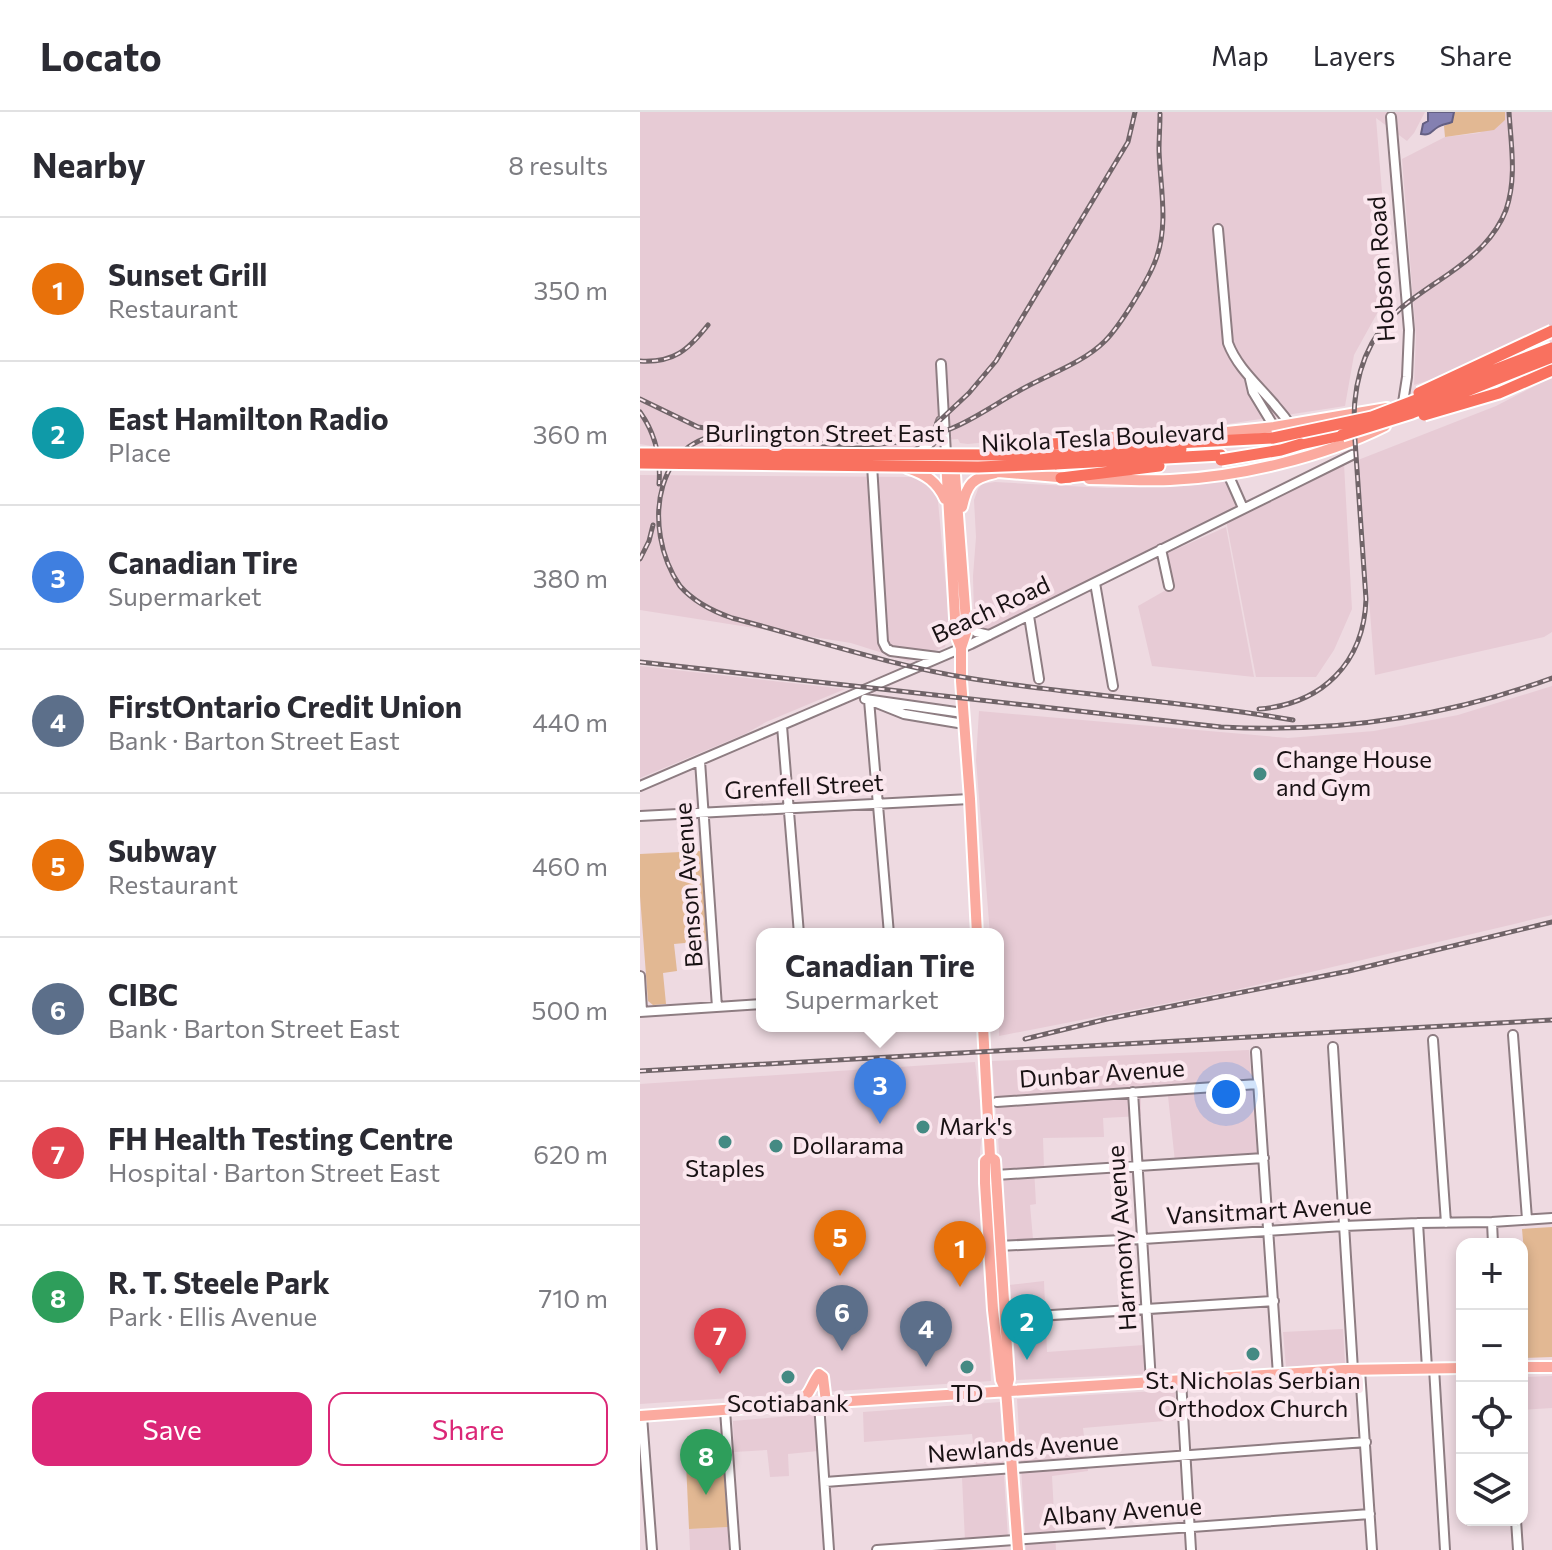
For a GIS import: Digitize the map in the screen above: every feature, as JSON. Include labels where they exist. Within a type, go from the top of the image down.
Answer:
[{"type":"highway","points":[[1328,427],[1375,413],[1552,331]]},
{"type":"highway","points":[[1061,478],[1220,450],[1274,432],[1353,422],[1552,352]]},
{"type":"highway","points":[[1342,435],[1412,413],[1552,352]]},
{"type":"highway","points":[[999,447],[1084,442],[1220,450],[1281,450],[1413,418],[1499,393],[1552,370]]},
{"type":"highway","name":"Nikola Tesla Boulevard","points":[[640,465],[978,467],[1143,452],[1220,450]]},
{"type":"highway","name":"Nikola Tesla Boulevard","points":[[640,453],[1054,459]]},
{"type":"main road","name":"Burlington Street East","points":[[640,453],[860,459],[1061,478],[1169,480],[1228,474],[1360,438],[1438,399],[1552,352]]},
{"type":"main road","name":"Burlington Street East","points":[[640,465],[872,465],[947,451],[1092,437],[1274,432],[1290,424],[1438,399]]},
{"type":"main road","points":[[947,451],[959,521],[966,621],[961,648]]},
{"type":"main road","points":[[901,462],[934,481],[944,496],[948,512]]},
{"type":"main road","points":[[951,468],[948,512],[956,635],[961,648],[977,928]]},
{"type":"main road","points":[[959,521],[969,485],[980,477],[998,472]]},
{"type":"main road","points":[[983,1032],[990,1157]]},
{"type":"main road","points":[[990,1157],[995,1160],[994,1246],[1001,1380],[1006,1391]]},
{"type":"main road","points":[[990,1157],[985,1161],[985,1180],[1006,1318],[1009,1379],[1006,1391],[1017,1544]]},
{"type":"main road","points":[[1528,1367],[1552,1367]]},
{"type":"main road","points":[[641,1416],[1181,1380],[1456,1368]]},
{"type":"main road","points":[[792,1405],[809,1394],[819,1374],[823,1377],[822,1402]]},
{"type":"street","name":"Hobson Road","points":[[1391,117],[1409,330],[1407,377],[1400,418]]},
{"type":"street","points":[[1218,229],[1228,343],[1249,378],[1290,424],[1293,442],[1288,460]]},
{"type":"street","points":[[941,364],[947,451]]},
{"type":"street","points":[[1249,378],[1274,432],[1283,442],[1288,460]]},
{"type":"street","points":[[901,462],[931,443],[943,413]]},
{"type":"street","name":"Beach Road","points":[[640,786],[990,635],[1352,455]]},
{"type":"street","points":[[872,465],[883,642],[891,651],[939,657]]},
{"type":"street","points":[[1228,474],[1243,508]]},
{"type":"street","points":[[1161,549],[1169,586]]},
{"type":"street","points":[[1095,583],[1113,686]]},
{"type":"street","points":[[1029,616],[1039,679]]},
{"type":"street","points":[[966,621],[976,632],[990,635]]},
{"type":"street","points":[[846,698],[869,700],[904,714],[963,719]]},
{"type":"street","points":[[869,700],[889,928]]},
{"type":"street","points":[[782,726],[799,928]]},
{"type":"street","name":"Benson Avenue","points":[[700,761],[717,1007]]},
{"type":"street","name":"Grenfell Street","points":[[640,816],[970,799]]},
{"type":"street","points":[[640,976],[641,1012],[756,1004]]},
{"type":"street","points":[[1513,1035],[1527,1219]]},
{"type":"street","points":[[1433,1040],[1446,1223]]},
{"type":"street","points":[[1333,1047],[1344,1226],[1356,1370],[1366,1442],[1372,1550]]},
{"type":"street","points":[[1256,1052],[1278,1375]]},
{"type":"street","name":"Dunbar Avenue","points":[[997,1102],[1258,1084]]},
{"type":"street","name":"Harmony Avenue","points":[[1133,1092],[1151,1382]]},
{"type":"street","points":[[996,1175],[1264,1158]]},
{"type":"street","name":"Vansitmart Avenue","points":[[994,1246],[1344,1226],[1552,1218]]},
{"type":"street","points":[[1492,1222],[1493,1238]]},
{"type":"street","points":[[1418,1223],[1445,1550]]},
{"type":"street","points":[[1006,1318],[1274,1301]]},
{"type":"street","points":[[1181,1380],[1191,1550]]},
{"type":"street","points":[[822,1402],[829,1550]]},
{"type":"street","points":[[725,1410],[735,1550]]},
{"type":"street","points":[[641,1416],[644,1496],[652,1550]]},
{"type":"street","name":"Newlands Avenue","points":[[825,1482],[1366,1442]]},
{"type":"street","name":"Albany Avenue","points":[[877,1550],[1017,1544],[1370,1514]]},
{"type":"street","points":[[1516,1526],[1518,1550]]},
{"type":"shaded area","points":[[640,112],[1425,112],[1407,141],[1376,118],[1390,290],[1354,355],[1345,406],[1221,425],[1076,433],[968,444],[960,443],[958,439],[927,441],[908,450],[657,447],[640,444]]},
{"type":"shaded area","points":[[1428,112],[1454,112],[1452,122],[1439,126],[1429,134],[1421,134],[1423,124],[1428,121]]},
{"type":"shaded area","points":[[1454,112],[1505,112],[1505,120],[1494,130],[1445,137],[1444,126],[1452,122]]},
{"type":"shaded area","points":[[1505,112],[1552,112],[1552,337],[1524,351],[1414,385],[1416,336],[1402,159],[1445,137],[1479,133],[1505,120]]},
{"type":"shaded area","points":[[1552,377],[1552,632],[1544,637],[1375,675],[1358,460],[1496,406]]},
{"type":"shaded area","points":[[1344,464],[1352,609],[1334,650],[1316,677],[1256,677],[1225,515]]},
{"type":"shaded area","points":[[640,475],[914,477],[937,491],[950,629],[945,647],[908,661],[851,643],[640,610]]},
{"type":"shaded area","points":[[1233,477],[1241,504],[987,632],[982,632],[977,626],[973,576],[976,537],[974,500],[982,484],[995,482],[1107,488],[1188,486]]},
{"type":"shaded area","points":[[1226,527],[1254,677],[1152,666],[1138,606],[1166,590],[1161,556]]},
{"type":"shaded area","points":[[640,666],[845,689],[640,778]]},
{"type":"shaded area","points":[[1552,686],[1552,915],[1235,990],[999,1036],[999,1032],[1004,1032],[1004,928],[990,928],[976,760],[979,711],[1288,738],[1374,731],[1458,715]]},
{"type":"shaded area","points":[[701,851],[707,941],[674,944],[677,971],[663,973],[666,1004],[653,1005],[648,1001],[640,854]]},
{"type":"shaded area","points":[[1249,1050],[1257,1155],[1175,1162],[1168,1096],[1141,1098],[1141,1116],[1103,1118],[1104,1137],[1043,1138],[1044,1168],[1034,1168],[1036,1204],[1030,1205],[1033,1239],[1006,1240],[992,1061]]},
{"type":"shaded area","points":[[975,1062],[983,1125],[980,1152],[991,1381],[640,1404],[640,1084]]},
{"type":"shaded area","points":[[1552,1227],[1552,1357],[1528,1358],[1528,1238],[1523,1238],[1522,1229]]},
{"type":"shaded area","points":[[1044,1281],[1047,1352],[1144,1345],[1145,1374],[1015,1380],[1009,1285]]},
{"type":"shaded area","points":[[1343,1329],[1345,1363],[1286,1367],[1283,1332]]},
{"type":"shaded area","points":[[1552,1376],[1552,1408],[1528,1410],[1528,1377]]},
{"type":"shaded area","points":[[1175,1390],[1176,1420],[1083,1428],[1088,1471],[1052,1476],[1056,1550],[1026,1550],[1017,1399]]},
{"type":"shaded area","points":[[1001,1402],[1003,1464],[976,1466],[972,1434],[864,1442],[863,1412]]},
{"type":"shaded area","points":[[814,1414],[818,1451],[788,1454],[789,1476],[770,1477],[767,1450],[734,1452],[733,1421]]},
{"type":"shaded area","points":[[723,1460],[728,1527],[689,1529],[686,1462]]},
{"type":"shaded area","points":[[1004,1475],[1008,1538],[965,1541],[962,1478]]},
{"type":"shaded area","points":[[728,1527],[729,1550],[690,1550],[689,1529]]},
{"type":"railway","points":[[937,423],[969,393],[996,361],[1128,142],[1135,112]]},
{"type":"railway","points":[[1259,709],[1302,699],[1320,689],[1348,661],[1357,642],[1366,599],[1354,426],[1359,378],[1370,348],[1388,321],[1475,253],[1490,238],[1501,220],[1509,198],[1512,174],[1509,112]]},
{"type":"railway","points":[[771,438],[868,444],[929,436],[966,422],[1097,348],[1134,302],[1160,246],[1163,219],[1160,114]]},
{"type":"railway","points":[[640,361],[662,360],[679,353],[708,325]]},
{"type":"railway","points":[[640,399],[698,427],[783,439]]},
{"type":"railway","points":[[640,412],[656,446],[659,484]]},
{"type":"railway","points":[[741,434],[712,436],[689,447],[673,464],[663,486],[659,511],[660,537],[668,563],[680,586],[710,609],[852,652],[943,674],[1293,720]]},
{"type":"railway","points":[[640,559],[653,525]]},
{"type":"railway","points":[[640,662],[1221,727],[1263,728],[1347,724],[1430,712],[1512,692],[1552,678]]},
{"type":"railway","points":[[1025,1039],[1107,1019],[1349,971],[1552,922]]},
{"type":"railway","points":[[640,1071],[1552,1020]]},
{"type":"place","name":"Change House and Gym","points":[[1260,774]]},
{"type":"place","name":"Canadian Tire","points":[[880,1124]]},
{"type":"place","name":"Mark's","points":[[923,1127]]},
{"type":"place","name":"Staples","points":[[725,1142]]},
{"type":"place","name":"Dollarama","points":[[776,1146]]},
{"type":"place","name":"Subway","points":[[840,1276]]},
{"type":"place","name":"Sunset Grill","points":[[960,1287]]},
{"type":"place","name":"CIBC","points":[[842,1351]]},
{"type":"place","name":"St. Nicholas Serbian Orthodox Church","points":[[1253,1354]]},
{"type":"place","name":"East Hamilton Radio","points":[[1027,1360]]},
{"type":"place","name":"FirstOntario Credit Union","points":[[926,1367]]},
{"type":"place","name":"TD","points":[[967,1367]]},
{"type":"place","name":"FH Health Testing Centre","points":[[720,1374]]},
{"type":"place","name":"Scotiabank","points":[[788,1377]]},
{"type":"place","name":"R. T. Steele Park","points":[[706,1495]]}]
